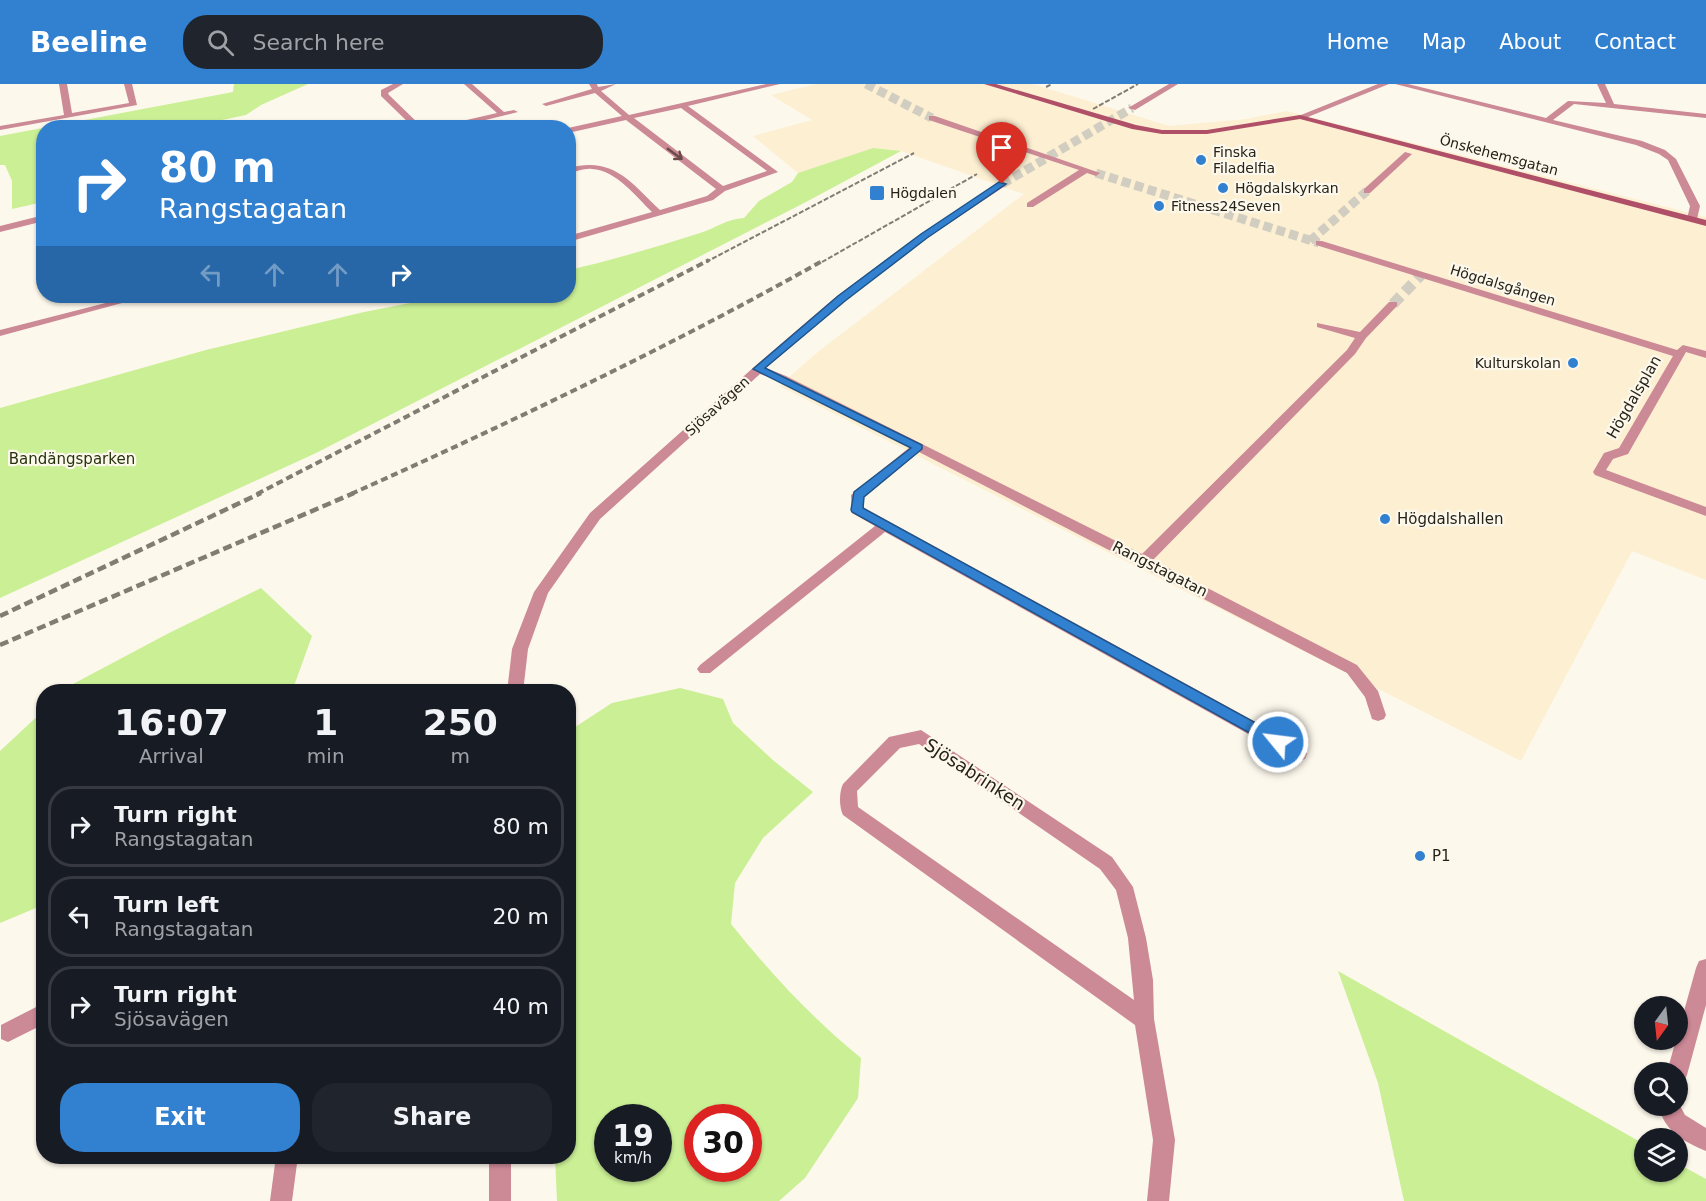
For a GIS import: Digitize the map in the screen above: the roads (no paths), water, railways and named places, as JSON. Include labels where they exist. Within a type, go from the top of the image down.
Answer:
[{"type":"street","points":[[63,84],[68,116]]},
{"type":"street","points":[[45,120],[133,105],[128,84]]},
{"type":"street","points":[[399,84],[384,92],[411,120]]},
{"type":"street","points":[[468,84],[502,114]]},
{"type":"street","points":[[546,104],[584,95],[595,86],[612,84]]},
{"type":"street","points":[[576,129],[776,84]]},
{"type":"street","points":[[988,84],[1135,127],[1162,132],[1207,132],[1300,117],[1385,84]]},
{"type":"street","points":[[1132,108],[1174,84]]},
{"type":"street","points":[[1399,84],[1639,143],[1662,152],[1672,159],[1695,206],[1692,219]]},
{"type":"street","points":[[1601,84],[1611,105]]},
{"type":"street","points":[[595,86],[601,97],[722,189]]},
{"type":"street","points":[[1548,120],[1568,103],[1574,102],[1706,116]]},
{"type":"street","points":[[576,237],[710,198],[722,189],[774,172],[683,106]]},
{"type":"street","points":[[476,120],[514,112]]},
{"type":"street","name":"Önskehemsgatan","points":[[1300,117],[1706,223]]},
{"type":"street","points":[[932,118],[1096,173]]},
{"type":"street","points":[[0,128],[36,122]]},
{"type":"street","points":[[1367,191],[1408,154]]},
{"type":"street","points":[[576,169],[589,166],[601,167],[617,176],[658,213]]},
{"type":"street","points":[[1030,205],[1086,170]]},
{"type":"street","name":"Sjösavägen","points":[[516,684],[520,649],[541,592],[595,516],[758,369],[841,298],[924,236],[1002,184]]},
{"type":"street","points":[[0,229],[36,220]]},
{"type":"street","name":"Högdalsgången","points":[[1318,243],[1679,354]]},
{"type":"street","points":[[0,333],[94,303]]},
{"type":"street","points":[[1144,561],[1351,352],[1362,336],[1393,304]]},
{"type":"street","points":[[1321,325],[1362,336]]},
{"type":"street","name":"Högdalsplan","points":[[1706,355],[1683,348],[1624,451],[1608,456],[1599,472],[1706,512]]},
{"type":"street","name":"Rangstagatan","points":[[758,369],[782,378],[1352,669],[1372,695],[1378,715]]},
{"type":"street","points":[[918,447],[858,495],[857,510],[1299,754]]},
{"type":"street","points":[[705,669],[884,526]]},
{"type":"street","name":"Sjösabrinken","points":[[1144,1019],[849,810],[849,789],[895,742],[921,738],[1106,863],[1124,887],[1137,938],[1143,980],[1144,1019],[1164,1140],[1158,1201]]},
{"type":"street","points":[[1681,1062],[1706,968]]},
{"type":"street","points":[[8,1032],[36,1017]]},
{"type":"street","points":[[1673,1116],[1706,1140]]},
{"type":"street","points":[[281,1201],[286,1164]]},
{"type":"street","points":[[500,1164],[500,1201]]},
{"type":"tunnel","points":[[866,84],[932,118]]},
{"type":"tunnel","points":[[1002,184],[1132,108]]},
{"type":"tunnel","points":[[1096,173],[1311,240]]},
{"type":"tunnel","points":[[1311,240],[1367,191]]},
{"type":"tunnel","points":[[1311,240],[1319,243]]},
{"type":"tunnel","points":[[1393,304],[1421,275]]},
{"type":"railway","points":[[1046,87],[1052,84]]},
{"type":"railway","points":[[1093,109],[1138,84]]},
{"type":"railway","points":[[706,262],[914,153]]},
{"type":"railway","points":[[822,262],[977,174]]},
{"type":"railway","points":[[257,494],[709,260]]},
{"type":"railway","points":[[351,494],[590,382],[708,323],[824,260]]},
{"type":"railway","points":[[0,616],[261,493]]},
{"type":"railway","points":[[0,645],[354,493]]},
{"type":"place","name":"Finska Filadelfia","points":[[1201,160]]},
{"type":"place","name":"Högdalskyrkan","points":[[1223,188]]},
{"type":"place","name":"Högdalen","points":[[877,193]]},
{"type":"place","name":"Fitness24Seven","points":[[1159,206]]},
{"type":"place","name":"Kulturskolan","points":[[1573,363]]},
{"type":"place","name":"Högdalshallen","points":[[1385,519]]},
{"type":"place","name":"P1","points":[[1420,856]]},
{"type":"park label","name":"Bandängsparken","points":[[72,459]]}]
